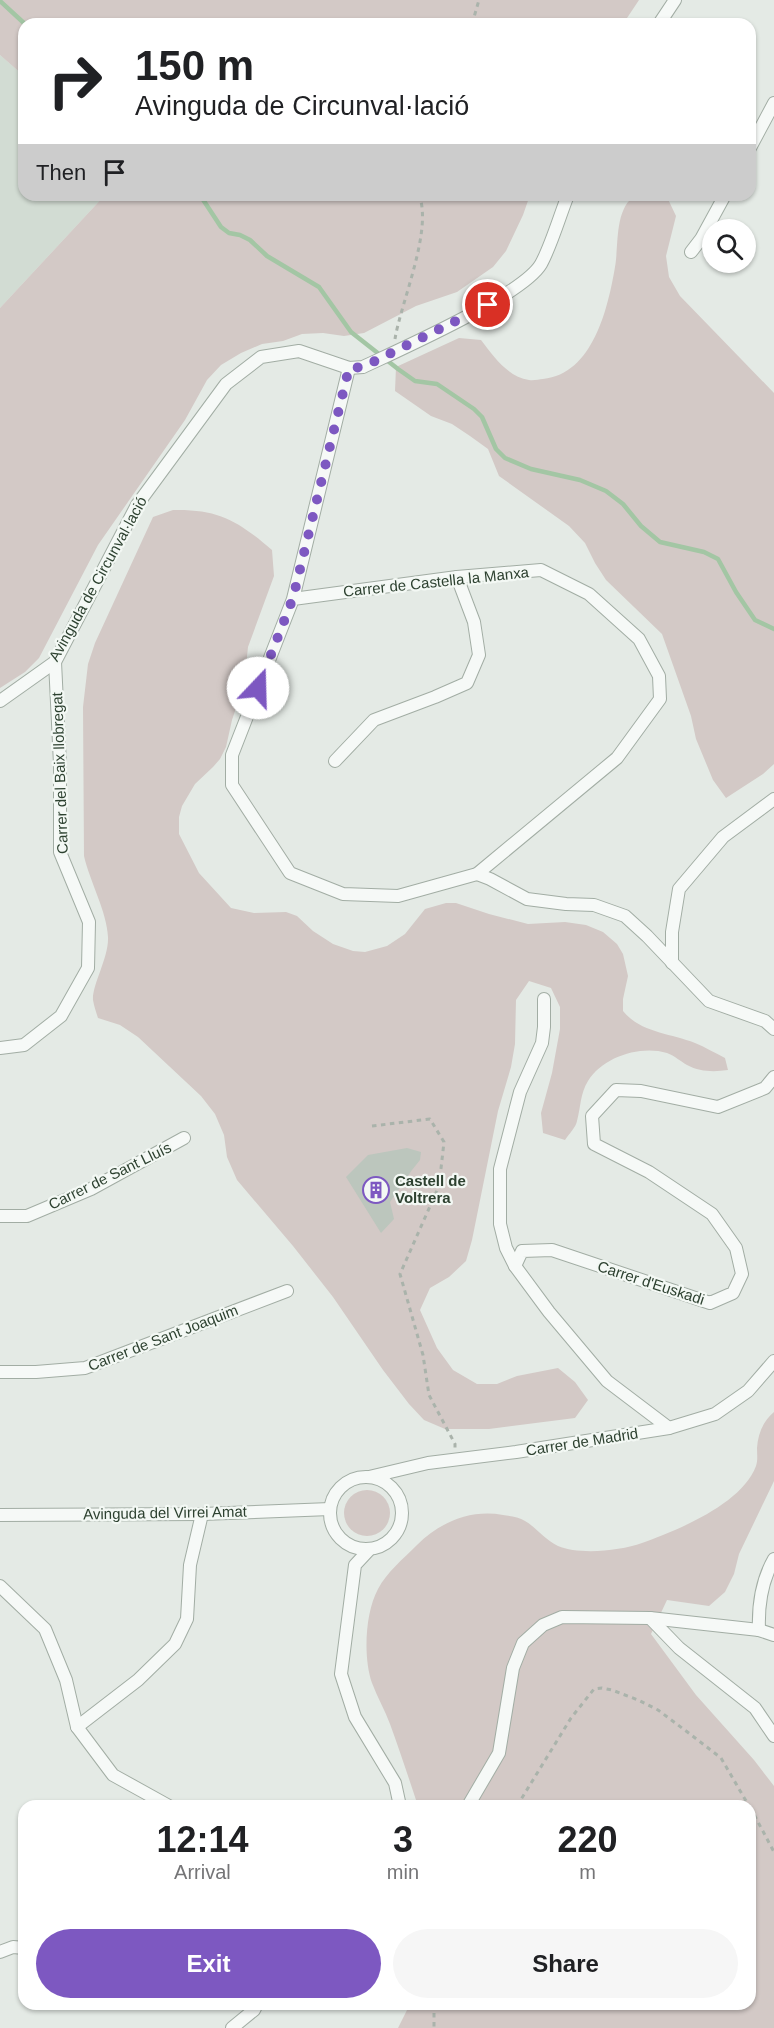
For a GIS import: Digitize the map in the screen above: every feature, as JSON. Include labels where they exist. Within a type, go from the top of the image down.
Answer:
[{"type":"street","points":[[663,18],[675,0]]},
{"type":"street","points":[[756,137],[774,103]]},
{"type":"street","points":[[349,368],[363,367],[374,362],[488,305],[527,280],[541,264],[566,201]]},
{"type":"street","points":[[692,252],[722,201]]},
{"type":"street","name":"Avinguda de Circunval·lació","points":[[0,701],[55,662],[137,505],[226,384],[261,357],[299,351],[349,368]]},
{"type":"street","name":"Carrer de Castella la Manxa","points":[[293,598],[457,577],[541,570],[589,594],[639,639],[659,676],[660,699],[618,758],[477,874],[398,896],[343,894],[290,873],[232,785],[232,755],[293,598],[349,368]]},
{"type":"street","points":[[335,761],[374,720],[435,698],[467,683],[479,655],[474,622],[457,577]]},
{"type":"street","name":"Carrer del Baix llobregat","points":[[0,1048],[24,1045],[62,1016],[88,968],[89,922],[60,852],[60,764],[55,662]]},
{"type":"street","points":[[672,963],[672,933],[679,889],[723,837],[774,799]]},
{"type":"street","points":[[477,874],[527,899],[594,905],[625,916],[709,1000],[765,1022],[774,1029]]},
{"type":"street","points":[[544,999],[542,1043],[520,1092],[500,1169],[500,1224],[506,1248],[515,1266],[549,1312],[608,1380],[669,1428]]},
{"type":"street","name":"Carrer d'Euskadi","points":[[515,1266],[522,1251],[552,1250],[710,1303],[733,1293],[742,1274],[736,1248],[712,1214],[649,1172],[594,1144],[592,1116],[616,1090],[641,1091],[718,1107],[765,1088],[774,1077]]},
{"type":"street","name":"Carrer de Sant Lluís","points":[[0,1216],[27,1216],[91,1189],[184,1138]]},
{"type":"street","name":"Carrer de Sant Joaquim","points":[[0,1372],[85,1368],[287,1291]]},
{"type":"street","name":"Carrer de Madrid","points":[[369,1477],[428,1463],[669,1428],[715,1414],[748,1391],[774,1361]]},
{"type":"street","points":[[369,1477],[390,1486],[398,1496],[402,1507],[398,1530],[391,1540],[369,1550],[358,1549],[340,1539],[333,1530],[330,1509],[333,1498],[347,1482],[369,1477]]},
{"type":"street","name":"Avinguda del Virrei Amat","points":[[0,1515],[202,1514],[330,1509]]},
{"type":"street","points":[[77,1727],[138,1680],[175,1644],[188,1619],[190,1565],[202,1514]]},
{"type":"street","points":[[369,1550],[355,1565],[341,1674],[355,1717],[395,1783],[399,1800]]},
{"type":"street","points":[[759,1630],[766,1573],[774,1559]]},
{"type":"street","points":[[0,1586],[45,1629],[66,1680],[77,1727],[113,1775],[158,1800]]},
{"type":"street","points":[[472,1800],[499,1753],[513,1668],[523,1643],[543,1625],[562,1617],[650,1618],[759,1630],[774,1635]]},
{"type":"street","points":[[650,1618],[679,1648],[755,1708],[774,1736]]},
{"type":"street","points":[[0,1952],[18,1947]]},
{"type":"street","points":[[232,2028],[254,2010]]},
{"type":"path","points":[[474,18],[479,0]]},
{"type":"path","points":[[392,353],[421,232],[421,201]]},
{"type":"path","points":[[372,1126],[430,1119],[444,1142],[439,1186],[400,1274],[423,1354],[429,1395],[455,1444],[456,1460]]},
{"type":"path","points":[[521,1800],[570,1718],[594,1689],[602,1688],[638,1700],[658,1710],[721,1758],[746,1800]]},
{"type":"path","points":[[756,1818],[774,1852]]},
{"type":"path","points":[[434,2010],[434,2028]]},
{"type":"shaded area","points":[[0,0],[639,0],[627,18],[18,18],[18,71],[0,55]]},
{"type":"shaded area","points":[[0,55],[18,71],[18,201],[99,201],[0,308]]},
{"type":"shaded area","points":[[99,201],[528,201],[506,251],[493,267],[457,292],[416,306],[364,333],[344,336],[323,333],[302,334],[283,341],[262,344],[221,365],[207,380],[185,420],[98,545],[39,658],[25,672],[0,688],[0,308]]},
{"type":"shaded area","points":[[629,201],[669,201],[676,216],[666,256],[669,277],[680,296],[774,393],[774,764],[763,774],[726,798],[713,780],[696,739],[691,716],[662,634],[606,580],[585,543],[569,526],[499,476],[488,449],[452,424],[431,416],[395,391],[396,367],[459,338],[481,340],[496,359],[514,375],[529,380],[560,374],[574,365],[586,352],[595,336],[608,301],[624,209]]},
{"type":"shaded area","points":[[173,510],[203,512],[227,519],[249,531],[272,550],[274,576],[248,647],[244,684],[226,747],[220,759],[195,784],[182,806],[179,817],[179,834],[199,873],[231,908],[254,913],[286,912],[297,916],[313,931],[333,944],[353,951],[365,952],[387,946],[405,934],[425,909],[446,903],[456,903],[528,924],[565,922],[586,925],[603,932],[617,944],[623,954],[628,976],[623,1011],[630,1018],[647,1028],[695,1043],[725,1058],[728,1070],[712,1071],[692,1067],[670,1054],[656,1051],[634,1052],[612,1059],[595,1073],[585,1086],[576,1123],[565,1140],[543,1133],[541,1113],[552,1073],[560,1029],[560,1007],[551,988],[529,981],[516,1000],[515,1044],[511,1067],[498,1111],[466,1261],[449,1277],[430,1288],[420,1310],[437,1348],[453,1370],[477,1384],[497,1384],[517,1376],[558,1368],[575,1382],[588,1400],[575,1418],[489,1429],[445,1429],[424,1420],[383,1370],[333,1297],[237,1180],[227,1157],[224,1135],[215,1114],[201,1096],[138,1037],[120,1025],[98,1018],[93,994],[106,953],[108,937],[105,917],[84,856],[83,707],[88,664],[95,643],[153,517]]},
{"type":"shaded area","points":[[774,1412],[774,1481],[739,1554],[734,1574],[725,1592],[709,1606],[667,1600],[651,1634],[696,1695],[774,1786],[774,2028],[398,2028],[407,2010],[756,2010],[756,1800],[416,1800],[390,1724],[372,1683],[367,1661],[367,1635],[370,1610],[378,1589],[386,1577],[426,1537],[446,1524],[468,1516],[491,1514],[523,1520],[553,1543],[567,1549],[600,1551],[642,1543],[707,1514],[737,1492],[749,1480],[756,1466],[760,1433],[767,1419]]},
{"type":"shaded area","points":[[367,1490],[383,1497],[390,1513],[383,1529],[367,1536],[351,1529],[344,1513],[351,1497]]},
{"type":"building","name":"Castell de Voltrera","points":[[407,1148],[421,1152],[420,1160],[390,1202],[394,1219],[381,1233],[346,1177],[368,1155]]},
{"type":"waterway","points":[[0,1],[18,18]]},
{"type":"waterway","points":[[204,201],[221,227],[229,233],[250,240],[267,256],[319,287],[351,332],[398,369],[415,381],[437,384],[474,409],[482,417],[496,449],[505,458],[531,469],[580,480],[606,491],[623,504],[641,526],[660,542],[704,552],[718,559],[755,620],[774,629]]},
{"type":"place","name":"Castell de Voltrera","points":[[376,1190]]},
{"type":"route","points":[[258,688],[293,598],[349,368],[363,367],[488,305]]}]
